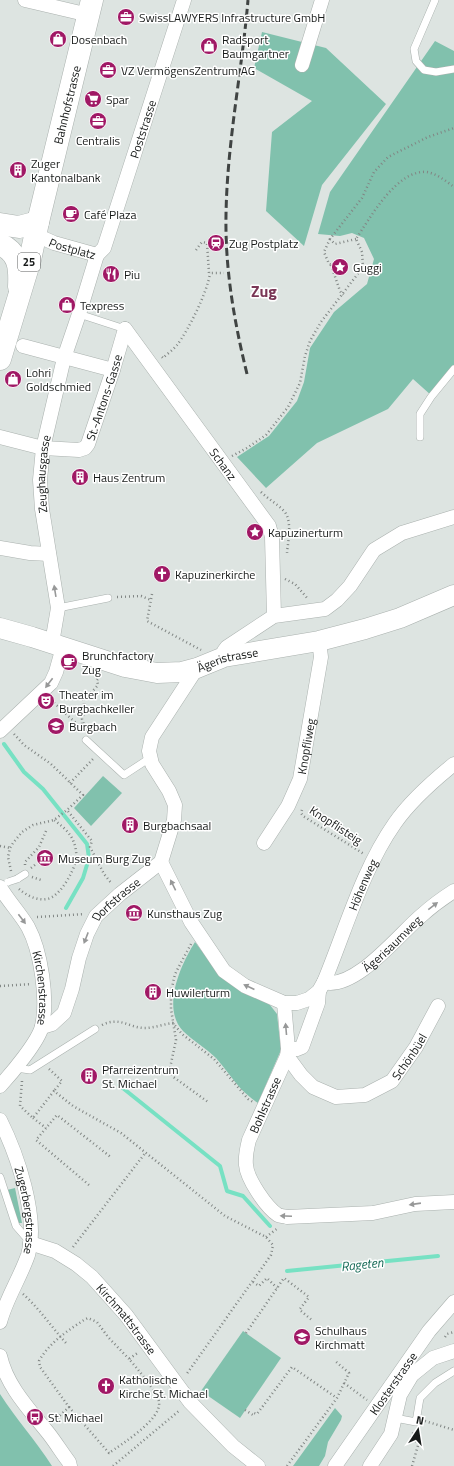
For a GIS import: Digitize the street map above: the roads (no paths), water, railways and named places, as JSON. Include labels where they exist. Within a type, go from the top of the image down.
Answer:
[{"type":"main road","name":"Bahnhofstrasse","points":[[18,302],[30,260],[91,7]]},
{"type":"main road","points":[[0,224],[37,228]]},
{"type":"main road","name":"25","points":[[0,244],[8,248],[13,253],[19,266],[18,302],[10,340],[0,359]]},
{"type":"main road","name":"Ägeristrasse","points":[[0,628],[125,667],[157,673],[182,672],[197,668],[224,657],[319,641],[365,629],[400,618],[454,595]]},
{"type":"street","points":[[25,0],[91,7]]},
{"type":"street","name":"Poststrasse","points":[[96,255],[104,248],[184,0]]},
{"type":"street","points":[[302,65],[322,0]]},
{"type":"street","name":"Postplatz","points":[[37,228],[54,243],[96,255],[73,330]]},
{"type":"street","name":"St.-Antons-Gasse","points":[[43,448],[79,450],[85,448],[88,444],[125,329]]},
{"type":"street","name":"Schanz","points":[[125,329],[269,526],[272,536],[274,616]]},
{"type":"street","name":"Zeughausgasse","points":[[0,731],[51,683],[56,672],[58,608],[42,509],[40,487],[43,448],[64,358],[73,330]]},
{"type":"street","points":[[10,340],[64,358],[113,370]]},
{"type":"street","points":[[0,437],[43,448]]},
{"type":"street","points":[[224,657],[224,651],[227,647],[274,616],[324,609],[337,600],[350,586],[374,550],[402,533],[454,517]]},
{"type":"street","points":[[0,548],[30,553],[49,554]]},
{"type":"street","name":"Knopfliweg","points":[[264,843],[288,806],[300,779],[321,657],[319,641]]},
{"type":"street","points":[[197,668],[152,737],[148,751],[152,764],[169,791],[175,805],[174,820],[161,862],[198,934],[224,971],[245,986],[284,1003],[297,1003],[309,999],[322,986]]},
{"type":"street","name":"Höhenweg","points":[[322,986],[373,859],[396,822],[413,801],[435,779],[454,764]]},
{"type":"street","name":"Dorfstrasse","points":[[42,1027],[52,1024],[64,1013],[72,989],[79,958],[87,934],[96,916],[120,894],[161,862]]},
{"type":"street","name":"Kirchenstrasse","points":[[0,1086],[16,1068],[36,1040],[42,1027],[44,999],[42,971],[34,939],[9,882]]},
{"type":"street","name":"Ägerisaumweg","points":[[322,986],[341,982],[362,971],[384,952],[421,915],[454,891]]},
{"type":"street","points":[[288,1053],[302,1047],[318,1003],[322,986]]},
{"type":"street","name":"Bohlstrasse","points":[[284,1003],[288,1053],[250,1140],[247,1151],[246,1166],[251,1181],[266,1204],[279,1215],[287,1217],[373,1213],[415,1204],[454,1202]]},
{"type":"street","name":"Schönbüel","points":[[288,1053],[300,1075],[313,1087],[336,1097],[365,1095],[392,1081],[416,1047],[438,1006]]},
{"type":"street","name":"Zugerbergstrasse","points":[[0,1120],[17,1162],[24,1185],[29,1210],[30,1242],[25,1263],[1,1316]]},
{"type":"street","name":"Kirchmattstrasse","points":[[30,1242],[55,1251],[66,1257],[92,1278],[126,1315],[179,1385],[190,1402],[233,1446],[258,1466]]},
{"type":"street","name":"Klosterstrasse","points":[[335,1466],[429,1331],[454,1302]]},
{"type":"street","name":"Klosterstrasse","points":[[370,1466],[391,1434],[400,1396],[412,1375],[433,1358],[454,1351]]},
{"type":"street","points":[[0,1356],[10,1382],[69,1462],[70,1466]]},
{"type":"lane","points":[[435,0],[414,48],[416,61],[424,70],[436,72],[454,69]]},
{"type":"lane","points":[[79,314],[125,329]]},
{"type":"lane","points":[[420,437],[420,414],[431,397],[454,369]]},
{"type":"lane","points":[[58,608],[108,598]]},
{"type":"lane","points":[[87,742],[124,775],[150,758]]},
{"type":"lane","points":[[9,882],[25,874]]},
{"type":"lane","points":[[16,1068],[30,1070],[95,1030]]},
{"type":"lane","points":[[0,1177],[16,1226],[30,1242]]},
{"type":"lane","points":[[395,1418],[416,1420],[420,1398],[434,1383],[454,1371]]},
{"type":"waterway","points":[[4,744],[24,772],[43,789],[87,844],[89,858],[83,878],[66,908]]},
{"type":"waterway","points":[[119,1085],[220,1166],[227,1191],[243,1196],[270,1226]]},
{"type":"waterway","name":"Rageten","points":[[287,1271],[438,1256]]},
{"type":"railway","points":[[247,374],[231,295],[227,255],[226,215],[229,161],[248,0]]},
{"type":"place","name":"SwissLAWYERS Infrastructure GmbH","points":[[126,17]]},
{"type":"place","name":"Dosenbach","points":[[58,39]]},
{"type":"place","name":"Radsport Baumgartner","points":[[209,46]]},
{"type":"place","name":"VZ VermögensZentrum AG","points":[[108,70]]},
{"type":"place","name":"Spar","points":[[93,99]]},
{"type":"place","name":"Centralis","points":[[98,121]]},
{"type":"place","name":"Zuger Kantonalbank","points":[[18,170]]},
{"type":"place","name":"Café Plaza","points":[[71,214]]},
{"type":"place","name":"Zug Postplatz","points":[[216,243]]},
{"type":"place","name":"Guggi","points":[[340,267]]},
{"type":"place","name":"Piu","points":[[111,274]]},
{"type":"place","name":"Texpress","points":[[67,305]]},
{"type":"place","name":"Lohri Goldschmied","points":[[13,379]]},
{"type":"place","name":"Haus Zentrum","points":[[80,477]]},
{"type":"place","name":"Kapuzinerturm","points":[[255,532]]},
{"type":"place","name":"Kapuzinerkirche","points":[[162,574]]},
{"type":"place","name":"Brunchfactory Zug","points":[[69,662]]},
{"type":"place","name":"Theater im Burgbachkeller","points":[[46,701]]},
{"type":"place","name":"Burgbach","points":[[56,726]]},
{"type":"place","name":"Burgbachsaal","points":[[130,825]]},
{"type":"place","name":"Museum Burg Zug","points":[[45,858]]},
{"type":"place","name":"Kunsthaus Zug","points":[[134,913]]},
{"type":"place","name":"Huwilerturm","points":[[153,992]]},
{"type":"place","name":"Pfarreizentrum St. Michael","points":[[89,1076]]},
{"type":"place","name":"Schulhaus Kirchmatt","points":[[302,1337]]},
{"type":"place","name":"Katholische Kirche St. Michael","points":[[106,1386]]},
{"type":"place","name":"St. Michael","points":[[35,1417]]},
{"type":"district","name":"Zug","points":[[264,291]]}]
